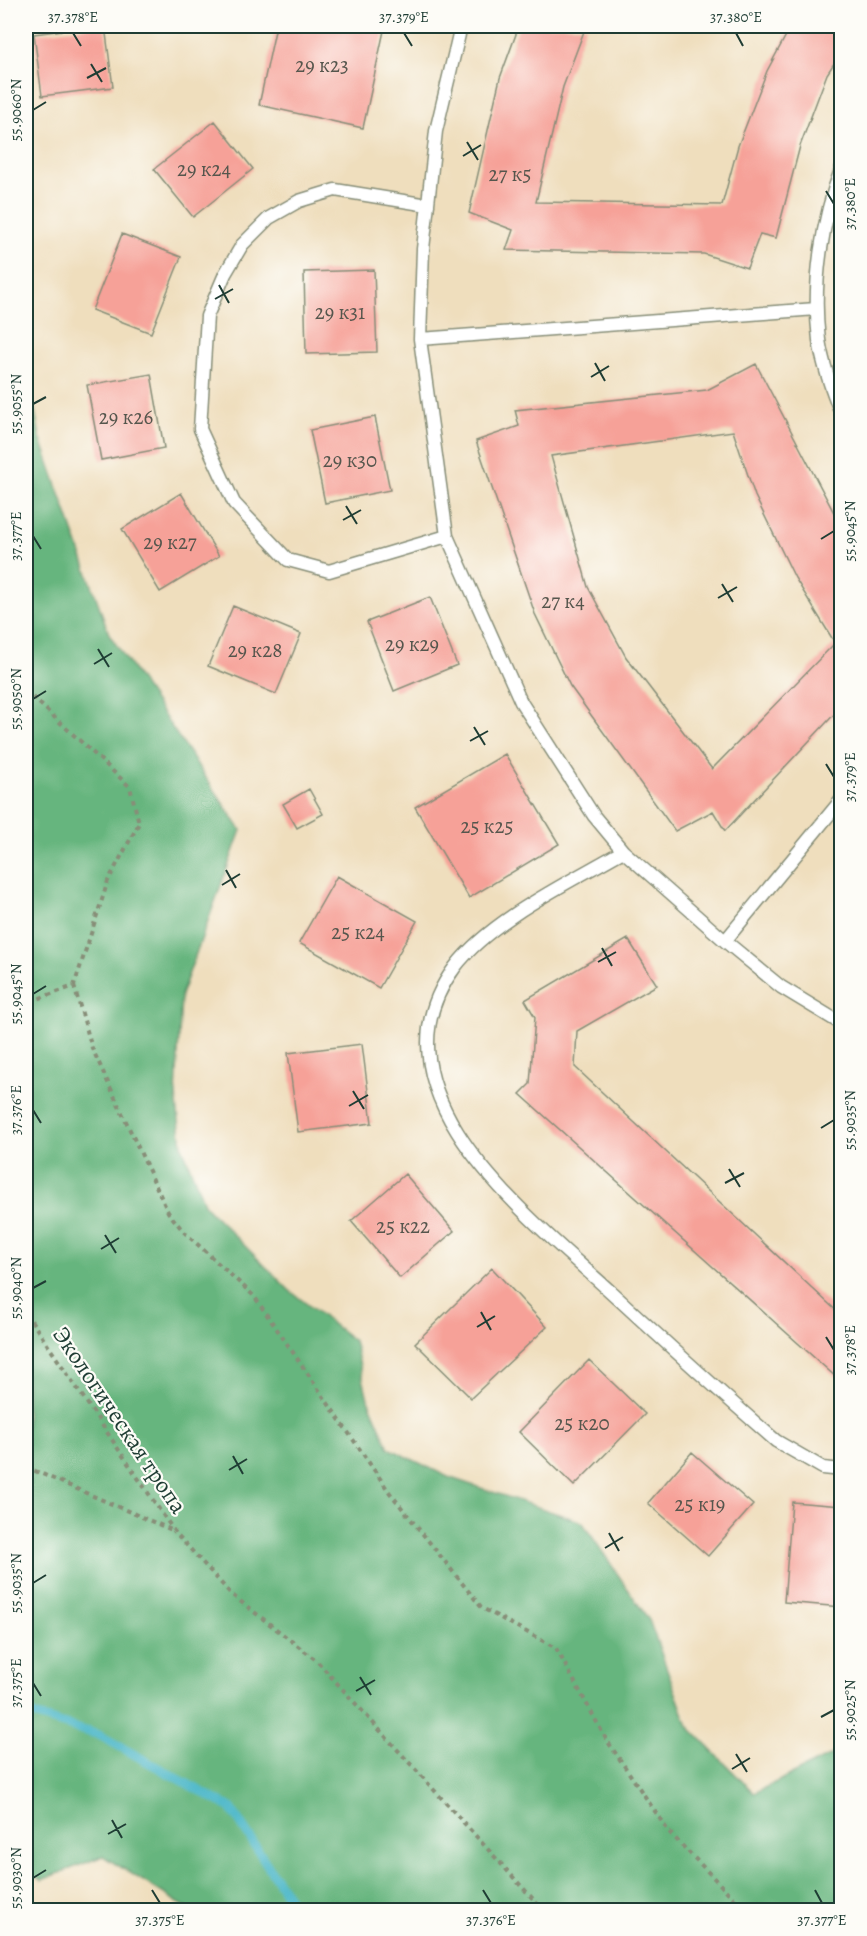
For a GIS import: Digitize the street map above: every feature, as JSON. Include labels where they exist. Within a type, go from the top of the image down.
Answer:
[{"type":"lane","points":[[461,26],[436,131],[423,249],[420,339],[447,536],[521,702],[594,816],[623,851],[725,941],[781,987],[842,1024]]},
{"type":"lane","points":[[842,167],[834,186],[823,246],[816,309],[820,343],[842,415]]},
{"type":"lane","points":[[428,205],[335,189],[299,201],[269,218],[242,245],[225,274],[207,316],[200,429],[234,503],[288,560],[329,571],[447,536]]},
{"type":"lane","points":[[420,339],[816,309]]},
{"type":"lane","points":[[725,941],[842,799]]},
{"type":"lane","points":[[623,851],[487,934],[456,967],[437,999],[426,1042],[434,1082],[447,1115],[463,1140],[507,1196],[776,1441],[823,1468],[842,1470]]},
{"type":"path","points":[[26,691],[130,786],[139,823],[108,881],[74,986],[92,1048],[168,1212],[184,1232],[254,1296],[390,1493],[482,1608],[556,1647],[606,1739],[669,1832],[745,1911]]},
{"type":"path","points":[[26,1003],[74,986]]},
{"type":"path","name":"Экологическая тропа","points":[[26,1313],[174,1531]]},
{"type":"path","name":"Экологическая тропа","points":[[26,1467],[174,1531]]},
{"type":"path","points":[[174,1531],[231,1594],[316,1660],[543,1911]]},
{"type":"green space","points":[[842,245],[841,337],[836,285]]},
{"type":"green space","points":[[26,369],[40,437],[109,634],[241,830],[181,995],[176,1095],[182,1146],[205,1206],[289,1290],[354,1341],[368,1399],[389,1448],[448,1477],[582,1522],[649,1620],[688,1726],[754,1793],[841,1750],[841,1910],[190,1910],[103,1856],[42,1880],[26,1872]]},
{"type":"building","points":[[105,26],[113,87],[42,96],[34,34]]},
{"type":"building","points":[[276,26],[385,26],[363,128],[259,105]]},
{"type":"building","points":[[519,26],[586,26],[563,87],[536,202],[722,205],[738,146],[767,71],[791,26],[842,26],[842,51],[827,74],[800,146],[776,238],[760,234],[747,268],[704,254],[506,250],[513,230],[469,213],[500,78]]},
{"type":"building","points":[[215,121],[253,169],[193,217],[154,169]]},
{"type":"building","points":[[122,234],[181,257],[151,333],[92,310]]},
{"type":"building","points":[[374,270],[377,352],[306,354],[304,272]]},
{"type":"building","points":[[756,364],[842,528],[842,706],[725,831],[713,811],[675,831],[570,686],[535,614],[476,441],[519,426],[515,410],[707,390]],"holes":[[[733,431],[755,496],[795,578],[835,643],[712,769],[626,657],[588,587],[551,456]]]},
{"type":"building","points":[[151,374],[164,448],[101,460],[87,385]]},
{"type":"building","points":[[375,417],[390,490],[325,503],[310,430]]},
{"type":"building","points":[[181,493],[219,556],[160,592],[122,529]]},
{"type":"building","points":[[430,597],[457,665],[394,691],[367,622]]},
{"type":"building","points":[[233,606],[301,634],[276,694],[208,666]]},
{"type":"building","points":[[505,754],[559,844],[469,898],[415,807]]},
{"type":"building","points":[[309,789],[323,814],[297,828],[283,804]]},
{"type":"building","points":[[337,876],[417,921],[379,988],[299,943]]},
{"type":"building","points":[[628,939],[657,985],[577,1031],[575,1067],[842,1316],[842,1373],[837,1378],[520,1094],[530,1084],[535,1017],[525,1000]]},
{"type":"building","points":[[362,1044],[372,1123],[298,1132],[288,1053]]},
{"type":"building","points":[[405,1174],[454,1231],[400,1278],[351,1221]]},
{"type":"building","points":[[492,1268],[547,1327],[471,1398],[415,1343]]},
{"type":"building","points":[[589,1360],[645,1414],[574,1486],[519,1432]]},
{"type":"building","points":[[692,1452],[753,1505],[708,1556],[648,1503]]},
{"type":"building","points":[[792,1502],[842,1506],[842,1607],[784,1602]]},
{"type":"waterway","points":[[26,1713],[99,1735],[231,1808],[296,1910]]}]
